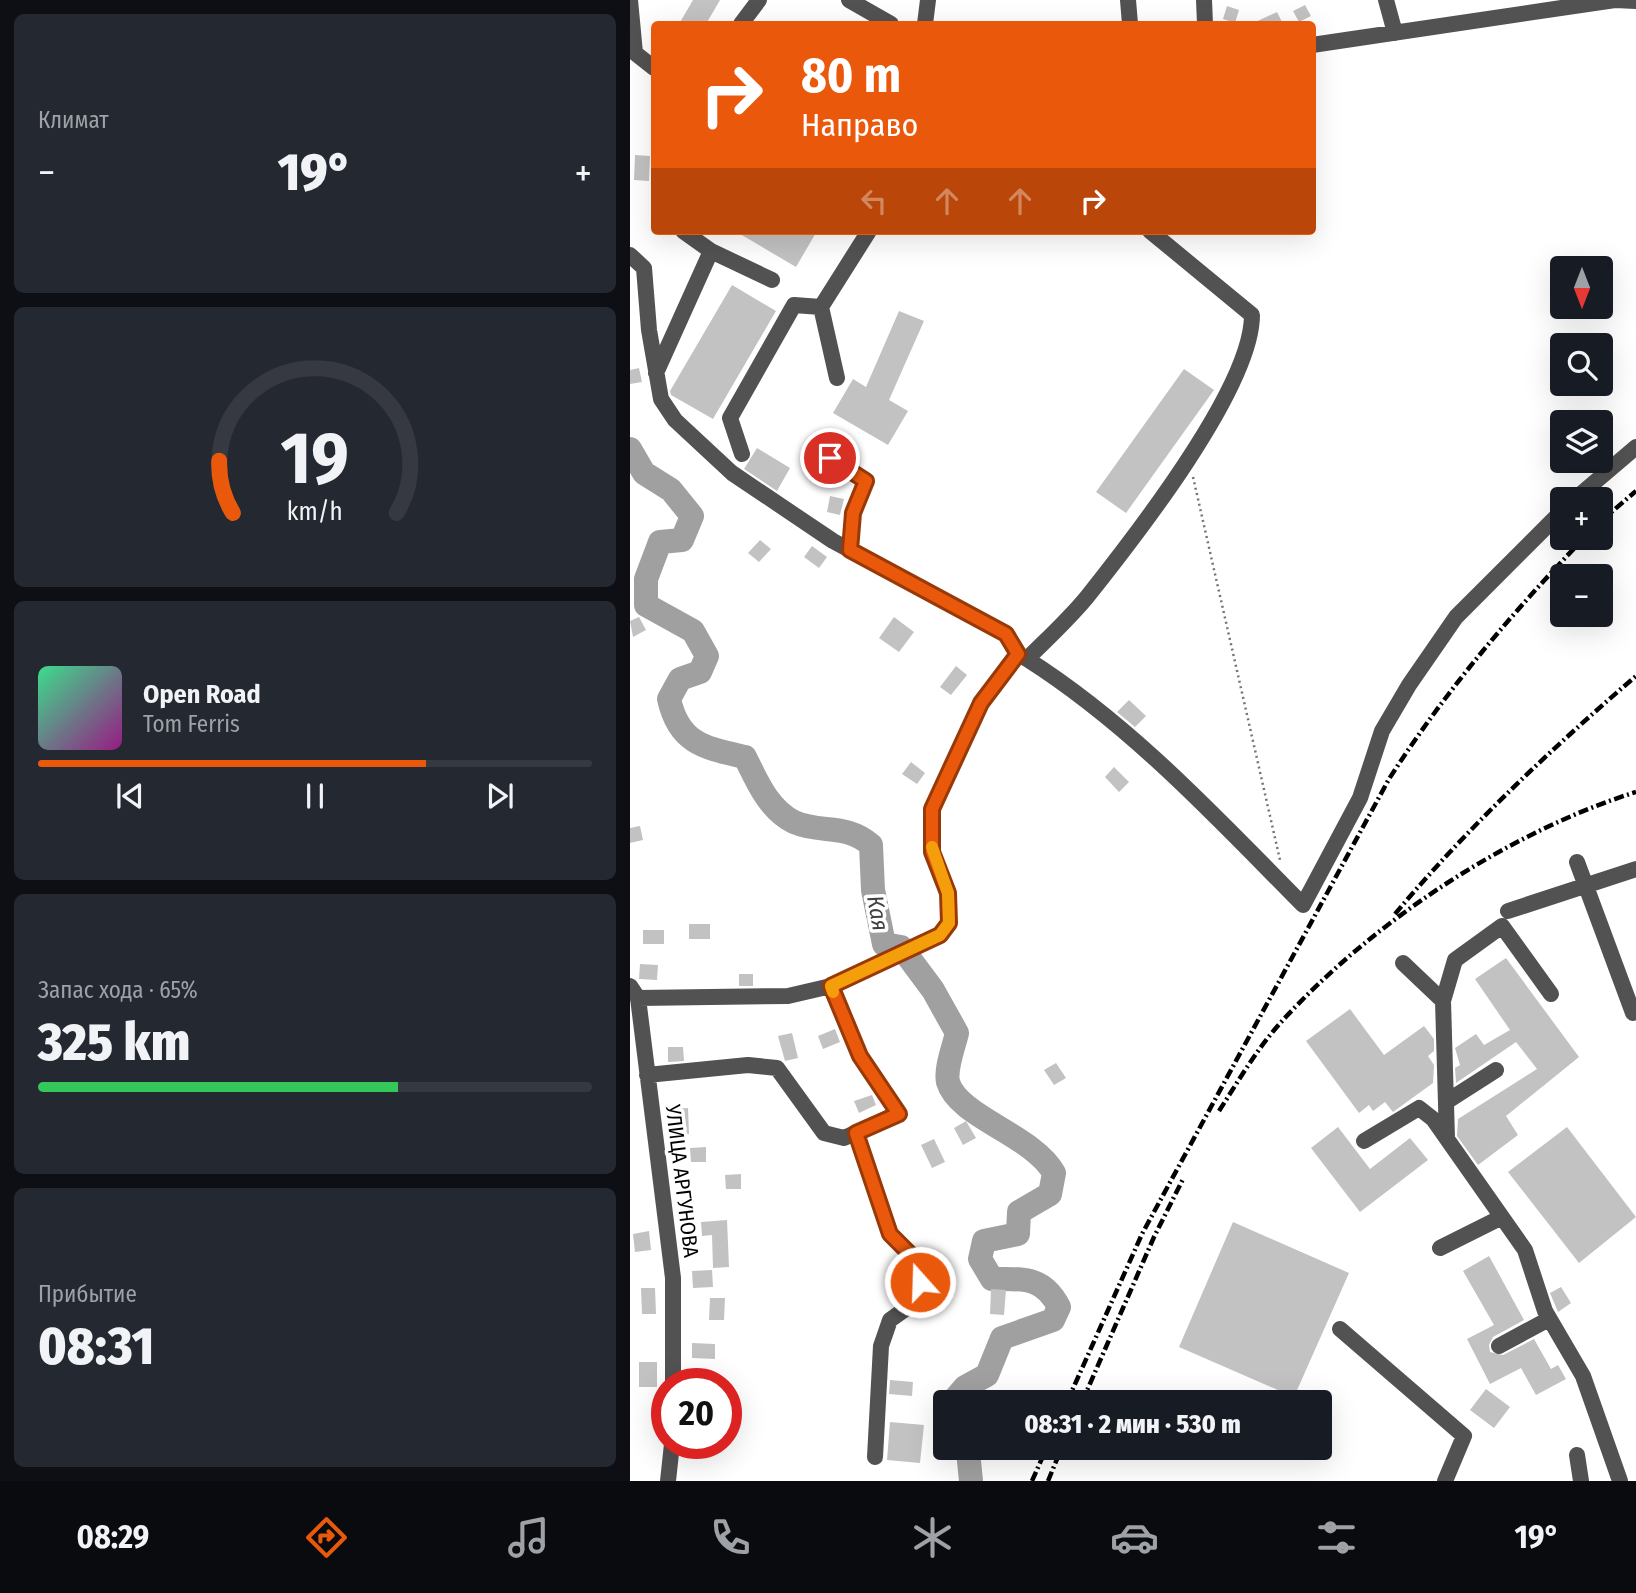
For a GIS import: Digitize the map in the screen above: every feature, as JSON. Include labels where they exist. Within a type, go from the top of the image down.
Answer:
[{"type":"street","points":[[630,0],[635,53],[651,66]]},
{"type":"street","points":[[743,21],[758,0]]},
{"type":"street","points":[[849,0],[886,21]]},
{"type":"street","points":[[925,21],[928,0]]},
{"type":"street","points":[[1129,0],[1130,21]]},
{"type":"street","points":[[1204,0],[1205,21]]},
{"type":"street","points":[[1386,0],[1395,33]]},
{"type":"street","points":[[1316,44],[1615,0],[1636,1]]},
{"type":"street","points":[[689,235],[711,251],[772,281]]},
{"type":"street","points":[[837,377],[821,307],[866,235]]},
{"type":"street","points":[[633,991],[788,996],[831,986],[940,935],[949,923],[948,893],[932,852],[932,809],[981,703],[1023,656],[1085,599],[1189,457],[1222,407],[1252,329],[1252,315],[1155,235]]},
{"type":"street","points":[[656,373],[711,251]]},
{"type":"street","points":[[630,255],[644,268],[661,399],[675,420],[723,464],[850,550],[1006,634],[1023,656],[1076,690],[1141,747],[1303,905],[1360,798],[1382,731],[1409,685],[1456,617],[1550,523]]},
{"type":"street","points":[[742,454],[730,418],[794,305],[821,307]]},
{"type":"street","points":[[1589,487],[1636,447]]},
{"type":"street","points":[[830,458],[866,481],[853,513],[850,550]]},
{"type":"street","points":[[1577,862],[1633,1013],[1636,1012]]},
{"type":"street","points":[[1508,911],[1636,869]]},
{"type":"street","points":[[1447,1138],[1443,1001],[1455,960],[1502,926],[1551,994]]},
{"type":"street","points":[[1403,963],[1443,1001]]},
{"type":"street","points":[[647,1075],[748,1065],[777,1068],[824,1133],[844,1138],[899,1114],[860,1056],[831,986]]},
{"type":"street","name":"УЛИЦА АРГУНОВА","points":[[633,991],[647,1075],[673,1278],[673,1368]]},
{"type":"street","points":[[1446,1102],[1496,1070]]},
{"type":"street","points":[[1364,1141],[1419,1108],[1433,1118],[1525,1250],[1549,1319],[1583,1376],[1620,1481]]},
{"type":"street","points":[[856,1133],[890,1234],[921,1265],[918,1300],[890,1321],[881,1346],[875,1457]]},
{"type":"street","points":[[1440,1248],[1502,1217]]},
{"type":"street","points":[[1499,1346],[1549,1319]]},
{"type":"street","points":[[1340,1329],[1464,1436],[1445,1481]]},
{"type":"street","points":[[1577,1455],[1581,1481]]},
{"type":"street","points":[[668,1481],[670,1459]]},
{"type":"path","points":[[1189,457],[1280,861]]},
{"type":"building","points":[[693,0],[720,0],[708,21],[681,21]]},
{"type":"building","points":[[1305,5],[1311,16],[1298,21],[1293,11]]},
{"type":"building","points":[[1227,6],[1239,10],[1236,21],[1223,19]]},
{"type":"building","points":[[1277,12],[1282,21],[1258,21]]},
{"type":"building","points":[[635,155],[650,156],[649,181],[634,180]]},
{"type":"building","points":[[742,235],[815,235],[796,267]]},
{"type":"building","points":[[732,285],[776,311],[713,419],[671,395],[670,391]]},
{"type":"building","points":[[899,311],[924,321],[889,400],[908,411],[888,445],[833,413],[853,379],[866,387]]},
{"type":"building","points":[[639,368],[642,382],[630,384],[630,370]]},
{"type":"building","points":[[1184,369],[1214,390],[1126,513],[1096,492]]},
{"type":"building","points":[[757,448],[790,468],[777,491],[744,469]]},
{"type":"building","points":[[830,496],[844,499],[840,515],[827,512]]},
{"type":"building","points":[[760,540],[771,549],[759,562],[748,553]]},
{"type":"building","points":[[812,546],[827,557],[819,568],[804,557]]},
{"type":"building","points":[[639,617],[646,630],[633,637],[630,621]]},
{"type":"building","points":[[894,617],[914,632],[899,652],[879,638]]},
{"type":"building","points":[[956,666],[967,675],[951,695],[940,687]]},
{"type":"building","points":[[1129,700],[1146,716],[1135,727],[1117,712]]},
{"type":"building","points":[[911,762],[925,773],[917,784],[902,774]]},
{"type":"building","points":[[1114,767],[1129,782],[1119,792],[1105,777]]},
{"type":"building","points":[[640,826],[643,840],[630,843],[630,828]]},
{"type":"building","points":[[689,924],[710,924],[710,939],[689,939]]},
{"type":"building","points":[[643,930],[664,930],[664,944],[643,944]]},
{"type":"building","points":[[1506,958],[1579,1057],[1506,1116],[1518,1135],[1478,1165],[1457,1136],[1458,1119],[1537,1069],[1516,1042],[1456,1083],[1455,1068],[1460,1065],[1455,1048],[1476,1034],[1484,1045],[1510,1030],[1475,979]]},
{"type":"building","points":[[640,964],[658,965],[657,980],[639,979]]},
{"type":"building","points":[[739,974],[753,974],[753,986],[739,986]]},
{"type":"building","points":[[1350,1009],[1384,1055],[1424,1026],[1434,1039],[1434,1051],[1428,1056],[1434,1065],[1433,1083],[1393,1112],[1385,1102],[1373,1111],[1369,1105],[1359,1113],[1306,1041]]},
{"type":"building","points":[[835,1029],[840,1042],[823,1049],[818,1036]]},
{"type":"building","points":[[792,1033],[798,1058],[785,1061],[778,1036]]},
{"type":"building","points":[[668,1047],[683,1047],[684,1061],[668,1062]]},
{"type":"building","points":[[1056,1063],[1066,1078],[1054,1085],[1044,1070]]},
{"type":"building","points":[[872,1095],[876,1105],[859,1113],[854,1101]]},
{"type":"building","points":[[688,1108],[689,1134],[674,1135],[673,1109]]},
{"type":"building","points":[[966,1121],[976,1138],[963,1145],[954,1128]]},
{"type":"building","points":[[1338,1127],[1370,1169],[1410,1138],[1428,1160],[1360,1212],[1311,1148]]},
{"type":"building","points":[[1567,1127],[1636,1217],[1579,1263],[1508,1172]]},
{"type":"building","points":[[934,1139],[945,1162],[932,1168],[921,1145]]},
{"type":"building","points":[[706,1147],[706,1162],[691,1162],[690,1148]]},
{"type":"building","points":[[741,1174],[741,1189],[726,1189],[725,1175]]},
{"type":"building","points":[[727,1220],[729,1267],[713,1268],[712,1235],[702,1236],[701,1222]]},
{"type":"building","points":[[1233,1222],[1349,1273],[1297,1390],[1278,1390],[1179,1347]]},
{"type":"building","points":[[649,1231],[651,1250],[635,1252],[633,1234]]},
{"type":"building","points":[[1489,1256],[1524,1320],[1493,1337],[1489,1345],[1490,1352],[1503,1355],[1534,1339],[1551,1369],[1558,1365],[1566,1379],[1536,1395],[1521,1368],[1490,1384],[1467,1339],[1494,1325],[1463,1271]]},
{"type":"building","points":[[712,1270],[713,1287],[693,1288],[692,1271]]},
{"type":"building","points":[[892,1284],[907,1284],[906,1295],[900,1300],[892,1300]]},
{"type":"building","points":[[1561,1287],[1571,1303],[1558,1312],[1550,1293]]},
{"type":"building","points":[[641,1288],[655,1288],[656,1314],[642,1314]]},
{"type":"building","points":[[991,1289],[1006,1290],[1004,1315],[990,1314]]},
{"type":"building","points":[[710,1298],[725,1298],[724,1320],[709,1320]]},
{"type":"building","points":[[692,1343],[715,1344],[715,1359],[692,1358]]},
{"type":"building","points":[[639,1362],[657,1362],[657,1368],[651,1368],[651,1387],[639,1387]]},
{"type":"building","points":[[890,1380],[913,1382],[912,1396],[889,1394]]},
{"type":"building","points":[[1486,1389],[1510,1407],[1494,1428],[1470,1410]]},
{"type":"building","points":[[890,1422],[924,1425],[920,1463],[887,1460]]},
{"type":"waterway","name":"Кая","points":[[630,449],[644,473],[671,490],[692,516],[682,540],[660,542],[646,579],[646,605],[693,631],[707,656],[700,672],[680,679],[669,699],[679,726],[687,735],[706,747],[745,757],[770,802],[794,822],[814,828],[843,831],[862,838],[871,845],[873,890],[884,944],[901,947],[933,990],[957,1033],[949,1064],[948,1082],[966,1106],[1030,1148],[1054,1173],[1050,1194],[1019,1212],[1018,1234],[984,1241],[980,1259],[992,1279],[1031,1281],[1046,1290],[1059,1307],[1053,1320],[1002,1338],[987,1375],[962,1390]]},
{"type":"waterway","name":"Кая","points":[[969,1460],[971,1481]]},
{"type":"railway","points":[[1613,511],[1636,491]]},
{"type":"railway","points":[[1072,1390],[1142,1234],[1389,779],[1433,714],[1481,653],[1573,550]]},
{"type":"railway","points":[[1395,914],[1451,851],[1511,790],[1636,676]]},
{"type":"railway","points":[[1219,1111],[1257,1052],[1283,1020],[1319,984],[1400,915],[1492,856],[1588,809],[1636,792]]},
{"type":"railway","points":[[1087,1390],[1154,1237],[1183,1179]]},
{"type":"railway","points":[[1032,1481],[1041,1460]]},
{"type":"railway","points":[[1048,1481],[1057,1460]]},
{"type":"slow traffic","points":[[833,992],[831,986],[940,935],[949,923],[948,893],[932,847]]},
{"type":"route","points":[[830,458],[866,481],[853,513],[850,550],[1006,634],[1018,654],[981,703],[932,809],[932,852],[948,893],[949,923],[940,935],[831,986],[860,1056],[899,1114],[856,1133],[890,1234],[921,1265],[920,1282]]}]
